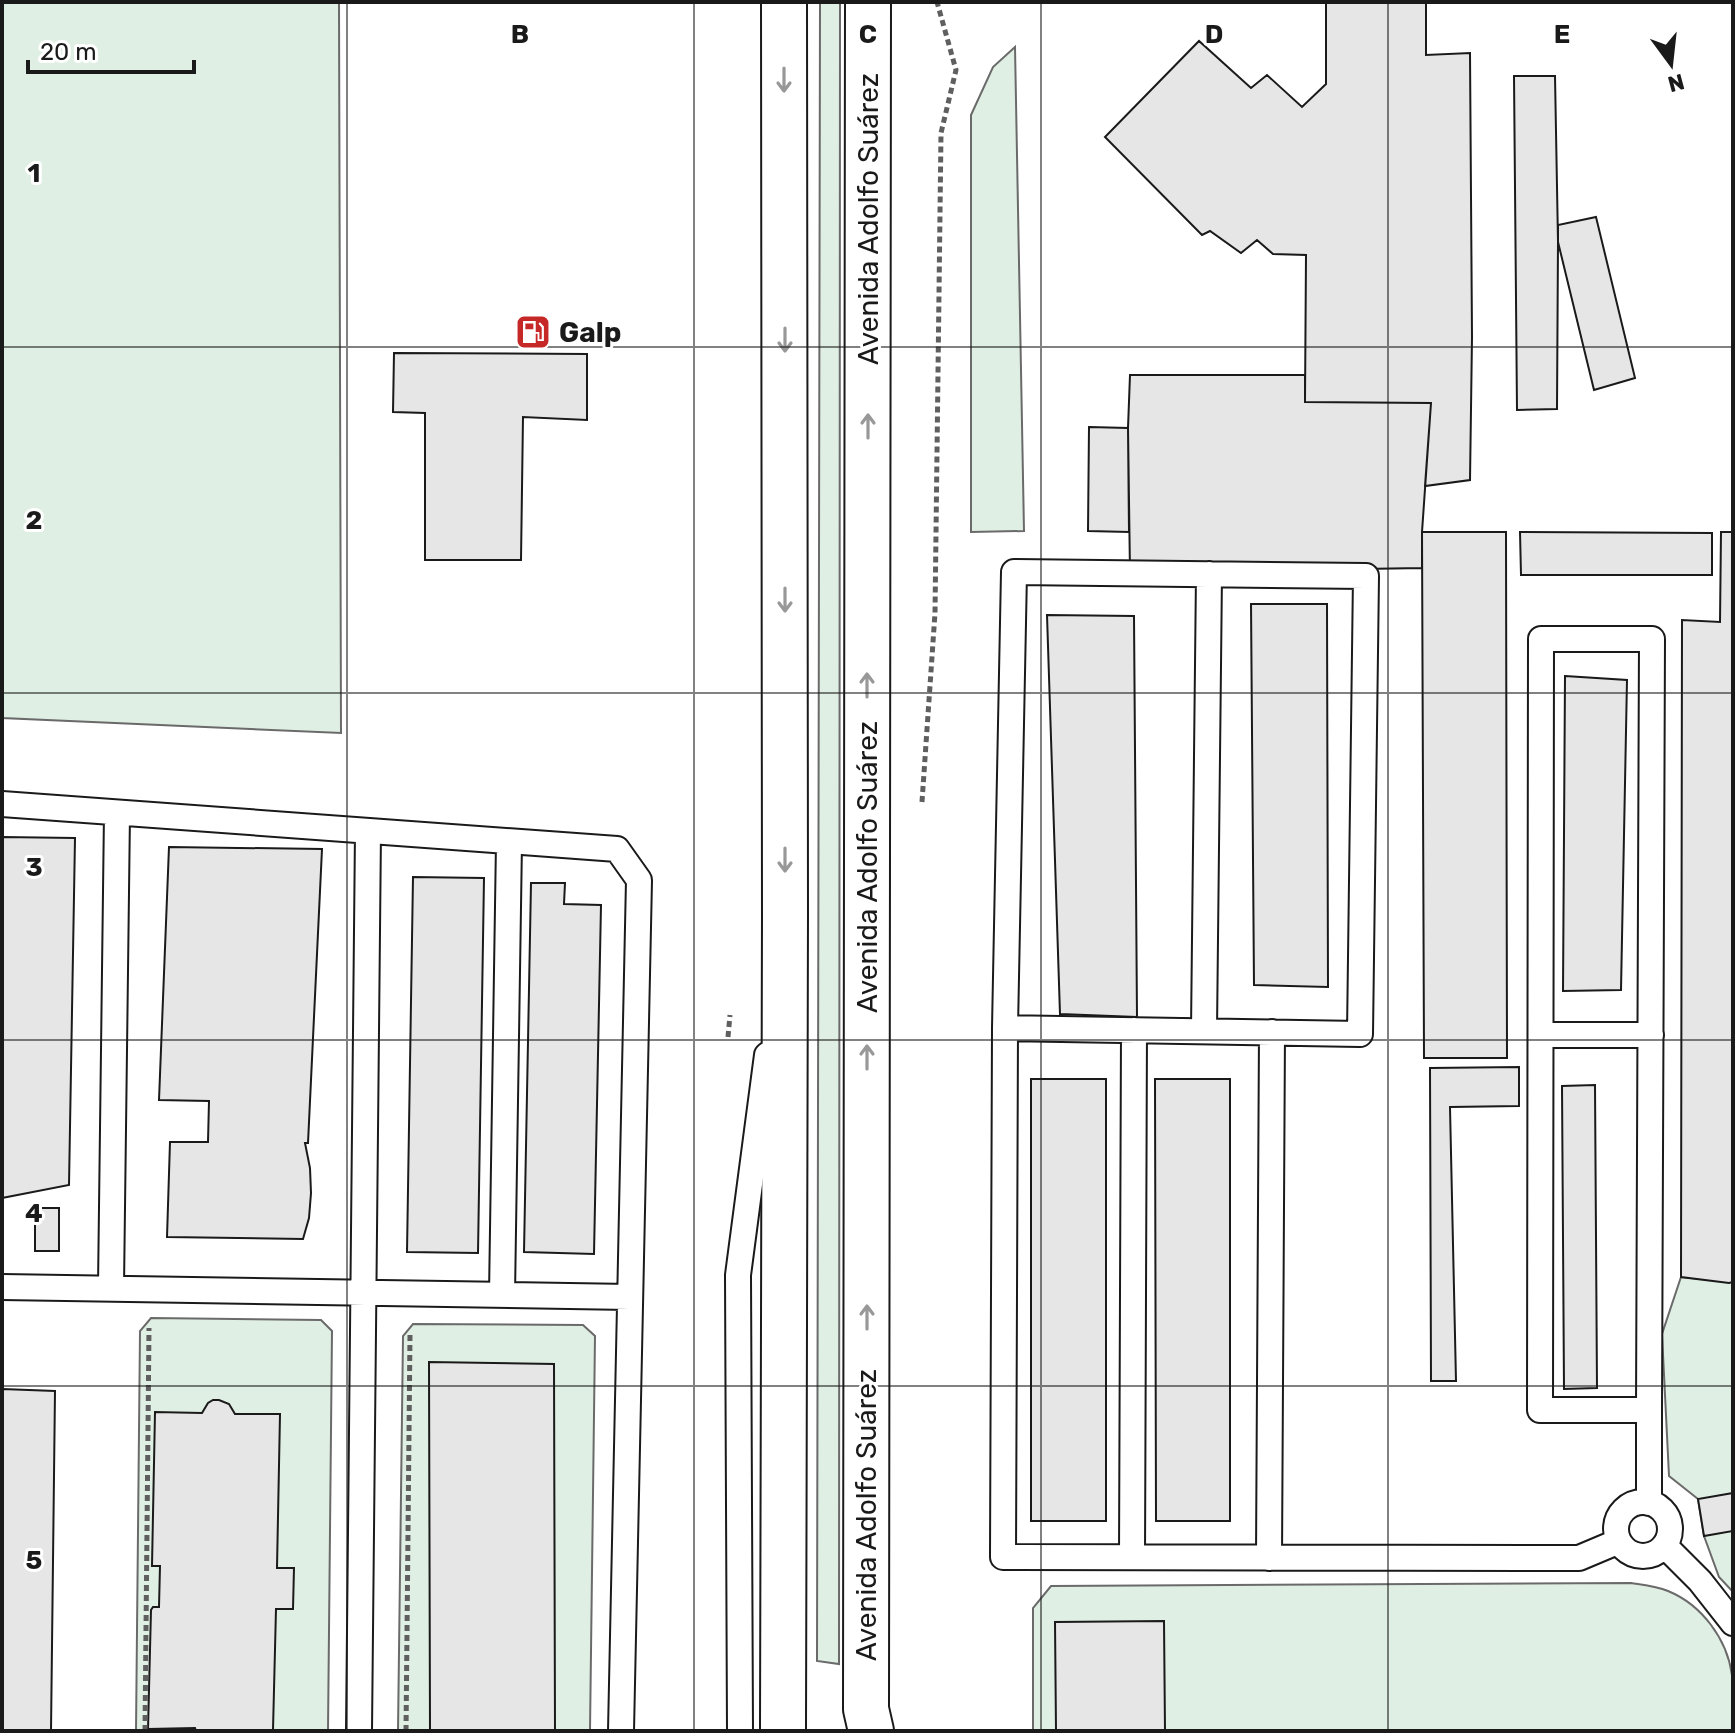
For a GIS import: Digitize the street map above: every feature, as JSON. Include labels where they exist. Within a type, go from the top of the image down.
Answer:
[{"type":"highway","points":[[783,1731],[784,2]]},
{"type":"highway","name":"Avenida Adolfo Suárez","points":[[868,2],[866,1709],[871,1731]]},
{"type":"lane","points":[[1005,1028],[1360,1034],[1366,576],[1014,572],[1005,1028],[1003,1557],[1579,1558],[1617,1542]]},
{"type":"lane","points":[[1204,1031],[1209,574]]},
{"type":"lane","points":[[1649,1410],[1540,1410],[1541,639],[1652,639],[1649,1503]]},
{"type":"lane","points":[[2,804],[617,849],[639,880],[621,1731]]},
{"type":"lane","points":[[111,1287],[117,813]]},
{"type":"lane","points":[[359,1731],[368,831]]},
{"type":"lane","points":[[502,1295],[509,842]]},
{"type":"lane","points":[[740,1731],[738,1275],[785,914]]},
{"type":"lane","points":[[1132,1557],[1134,1030]]},
{"type":"lane","points":[[1269,1558],[1272,1032]]},
{"type":"lane","points":[[1541,1035],[1651,1035]]},
{"type":"lane","points":[[2,1287],[630,1297]]},
{"type":"lane","points":[[1649,1503],[1664,1511],[1671,1528],[1665,1546],[1658,1553],[1639,1557],[1617,1542],[1615,1533],[1619,1515],[1632,1504],[1649,1503]]},
{"type":"lane","points":[[1665,1546],[1700,1581],[1733,1623]]},
{"type":"path","points":[[921,814],[935,613],[941,133],[956,70],[937,2]]},
{"type":"path","points":[[728,1040],[730,1010]]},
{"type":"path","points":[[145,1731],[149,1327]]},
{"type":"path","points":[[406,1731],[410,1332]]},
{"type":"green space","points":[[2,2],[339,2],[341,733],[2,718]]},
{"type":"green space","points":[[820,2],[840,2],[839,1664],[817,1661]]},
{"type":"green space","points":[[1015,47],[1024,531],[971,532],[971,115],[993,67]]},
{"type":"green space","points":[[1681,1277],[1733,1282],[1733,1592],[1719,1577],[1704,1536],[1698,1499],[1669,1476],[1662,1334]]},
{"type":"green space","points":[[151,1318],[321,1320],[332,1331],[328,1731],[136,1731],[140,1331]]},
{"type":"green space","points":[[413,1324],[583,1325],[595,1336],[590,1731],[398,1731],[403,1336]]},
{"type":"green space","points":[[1631,1583],[1659,1588],[1680,1597],[1702,1614],[1719,1636],[1732,1675],[1733,1731],[1033,1731],[1033,1608],[1051,1586]]},
{"type":"building","points":[[1326,2],[1426,2],[1426,55],[1470,53],[1470,480],[1425,486],[1431,403],[1305,402],[1306,255],[1273,254],[1257,240],[1241,253],[1210,231],[1202,235],[1105,137],[1199,41],[1251,88],[1267,75],[1302,107],[1326,84]]},
{"type":"building","points":[[1514,76],[1555,76],[1557,409],[1517,410]]},
{"type":"building","points":[[1596,217],[1635,378],[1594,390],[1558,242],[1558,225]]},
{"type":"building","points":[[394,353],[587,354],[587,420],[523,417],[521,560],[425,560],[425,413],[393,412]]},
{"type":"building","points":[[1130,375],[1305,375],[1305,402],[1431,403],[1422,568],[1130,573]]},
{"type":"building","points":[[1089,427],[1128,428],[1129,532],[1088,531]]},
{"type":"building","points":[[1422,532],[1506,532],[1507,1058],[1424,1058]]},
{"type":"building","points":[[1520,532],[1712,533],[1712,575],[1521,575]]},
{"type":"building","points":[[1721,532],[1733,532],[1733,1282],[1729,1283],[1681,1277],[1682,620],[1720,622]]},
{"type":"building","points":[[1251,604],[1327,604],[1328,987],[1254,985]]},
{"type":"building","points":[[1047,615],[1134,616],[1137,1017],[1060,1014]]},
{"type":"building","points":[[1565,676],[1627,680],[1621,990],[1563,991]]},
{"type":"building","points":[[2,837],[75,838],[69,1185],[2,1198]]},
{"type":"building","points":[[169,847],[322,849],[308,1143],[305,1143],[311,1193],[303,1239],[167,1237],[170,1142],[208,1142],[209,1101],[159,1100]]},
{"type":"building","points":[[413,877],[484,878],[478,1253],[407,1252]]},
{"type":"building","points":[[531,883],[565,883],[564,904],[601,905],[594,1254],[524,1252]]},
{"type":"building","points":[[1519,1067],[1519,1106],[1450,1107],[1456,1381],[1431,1381],[1430,1068]]},
{"type":"building","points":[[1031,1079],[1106,1079],[1106,1521],[1031,1521]]},
{"type":"building","points":[[1155,1079],[1230,1079],[1230,1521],[1156,1521]]},
{"type":"building","points":[[1595,1085],[1597,1388],[1564,1389],[1562,1086]]},
{"type":"building","points":[[35,1208],[59,1208],[59,1251],[35,1251]]},
{"type":"building","points":[[429,1362],[554,1364],[555,1731],[430,1731]]},
{"type":"building","points":[[2,1389],[55,1391],[51,1731],[2,1731]]},
{"type":"building","points":[[213,1400],[229,1404],[235,1414],[280,1414],[277,1568],[294,1568],[293,1609],[276,1609],[273,1730],[148,1729],[151,1610],[159,1607],[160,1566],[152,1566],[155,1412],[202,1413]]},
{"type":"building","points":[[1733,1493],[1733,1531],[1704,1536],[1698,1499]]},
{"type":"building","points":[[1164,1621],[1165,1731],[1056,1731],[1055,1622]]},
{"type":"place","name":"Galp","points":[[533,332]]}]
